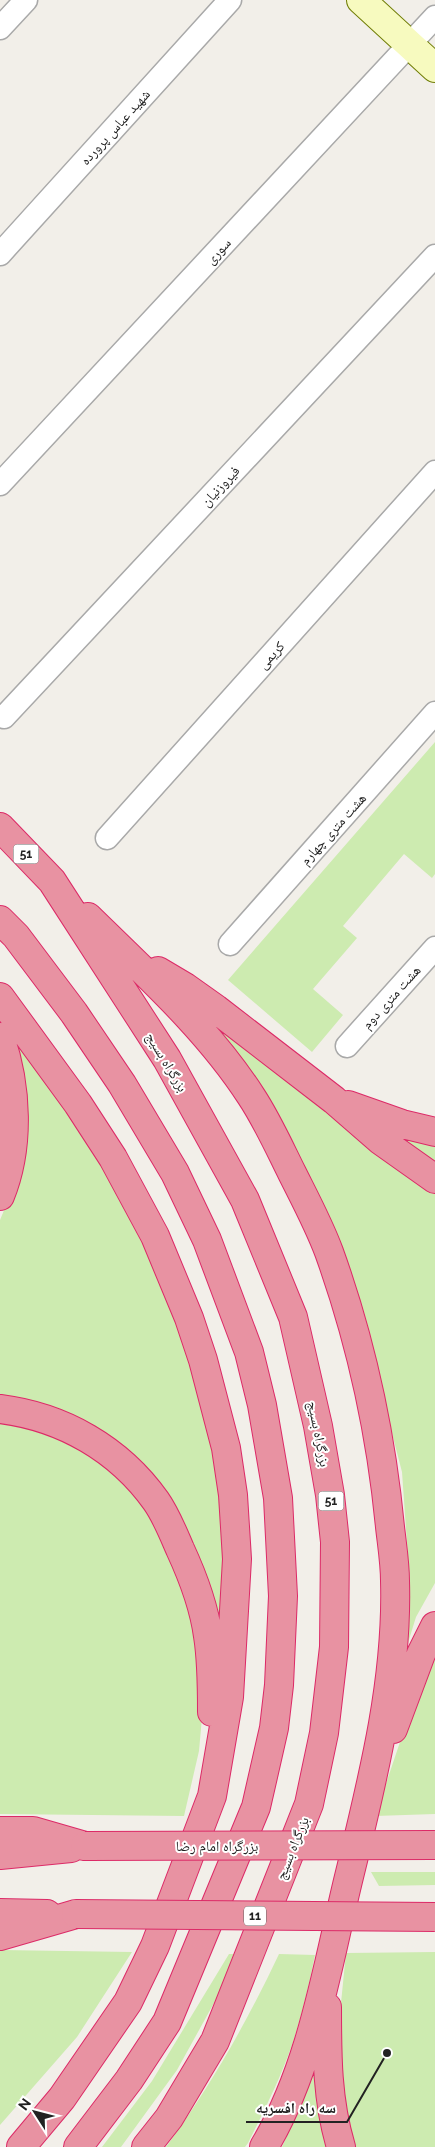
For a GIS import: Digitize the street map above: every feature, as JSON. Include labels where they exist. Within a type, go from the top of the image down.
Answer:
[{"type":"highway","name":"بزرگراه بسیج","points":[[0,827],[52,881],[167,1059],[245,1200],[293,1317],[320,1436],[330,1495],[335,1542],[334,1647],[324,1733],[309,1804],[215,2041],[169,2118],[146,2147]]},
{"type":"highway","points":[[52,881],[171,998],[208,1040],[252,1097],[280,1149],[328,1249],[364,1368],[384,1469],[395,1580],[390,1675],[371,1786],[315,2018],[295,2083],[281,2119],[264,2147]]},
{"type":"highway","points":[[0,920],[16,936],[74,1013],[122,1084],[175,1172],[203,1232],[249,1352],[270,1448],[278,1508],[283,1596],[279,1685],[274,1728],[256,1807],[167,2022],[129,2080],[78,2147]]},
{"type":"highway","points":[[124,952],[185,986],[334,1100],[380,1140],[435,1179]]},
{"type":"highway","points":[[0,998],[83,1112],[113,1158],[156,1236],[189,1318],[203,1360],[226,1448],[233,1495],[237,1559],[235,1621],[229,1697],[212,1796],[155,1946],[128,2002],[62,2098],[21,2147]]},
{"type":"highway","points":[[0,1037],[8,1060],[13,1104],[12,1152],[6,1181],[0,1196]]},
{"type":"highway","points":[[334,1100],[402,1124],[435,1132]]},
{"type":"highway","points":[[0,1410],[25,1413],[53,1421],[84,1436],[107,1451],[137,1476],[158,1503],[193,1579],[208,1636],[212,1687],[210,1746],[212,1796]]},
{"type":"highway","points":[[371,1786],[421,1654],[435,1626]]},
{"type":"highway","points":[[0,1831],[33,1831],[84,1846]]},
{"type":"highway","name":"بزرگراه امام رضا","points":[[0,1855],[84,1846],[435,1845]]},
{"type":"highway","name":"11","points":[[0,1913],[435,1917]]},
{"type":"highway","points":[[0,1936],[76,1914]]},
{"type":"highway","points":[[327,1969],[327,2072],[330,2102],[340,2147]]},
{"type":"main road","points":[[361,0],[435,68]]},
{"type":"street","points":[[0,28],[26,0]]},
{"type":"street","name":"شهید عباس پرورده","points":[[0,254],[230,0]]},
{"type":"street","name":"سوری","points":[[0,484],[435,17]]},
{"type":"street","name":"فیروزنیان","points":[[4,717],[435,256]]},
{"type":"street","name":"کریمی","points":[[108,838],[435,472]]},
{"type":"street","name":"هشت متری چهارم","points":[[230,944],[435,713]]},
{"type":"street","name":"هشت متری دوم","points":[[347,1046],[435,948]]},
{"type":"green space","points":[[435,742],[435,874],[432,878],[404,854],[343,926],[357,938],[313,989],[343,1015],[312,1052],[228,980]]},
{"type":"green space","points":[[0,1010],[127,1201],[189,1345],[223,1490],[223,1658],[169,1504],[0,1400],[0,1220],[12,1191],[24,1137]]},
{"type":"green space","points":[[202,1015],[435,1189],[435,1583],[416,1617],[408,1643],[410,1585],[402,1472],[368,1340]]},
{"type":"green space","points":[[389,1130],[435,1142],[435,1167]]},
{"type":"green space","points":[[0,1420],[26,1425],[94,1453],[147,1508],[170,1552],[195,1627],[203,1706],[199,1751],[184,1816],[0,1814]]},
{"type":"green space","points":[[435,1654],[435,1814],[375,1816],[420,1683]]},
{"type":"green space","points":[[371,1872],[435,1872],[435,1885],[379,1886]]},
{"type":"green space","points":[[0,1950],[132,1952],[77,2037],[0,2125]]},
{"type":"green space","points":[[435,1952],[435,2147],[351,2147],[341,2094],[339,2023],[346,1953]]},
{"type":"green space","points":[[229,1954],[241,1954],[177,2070],[121,2147],[102,2147],[152,2081]]},
{"type":"green space","points":[[279,1954],[315,1955],[292,2045],[277,2083],[248,2143],[245,2147],[166,2147],[198,2101],[227,2054]]},
{"type":"green space","points":[[319,2036],[329,2147],[282,2147],[304,2098]]},
{"type":"place","name":"سه راه افسریه","points":[[387,2053]]}]
